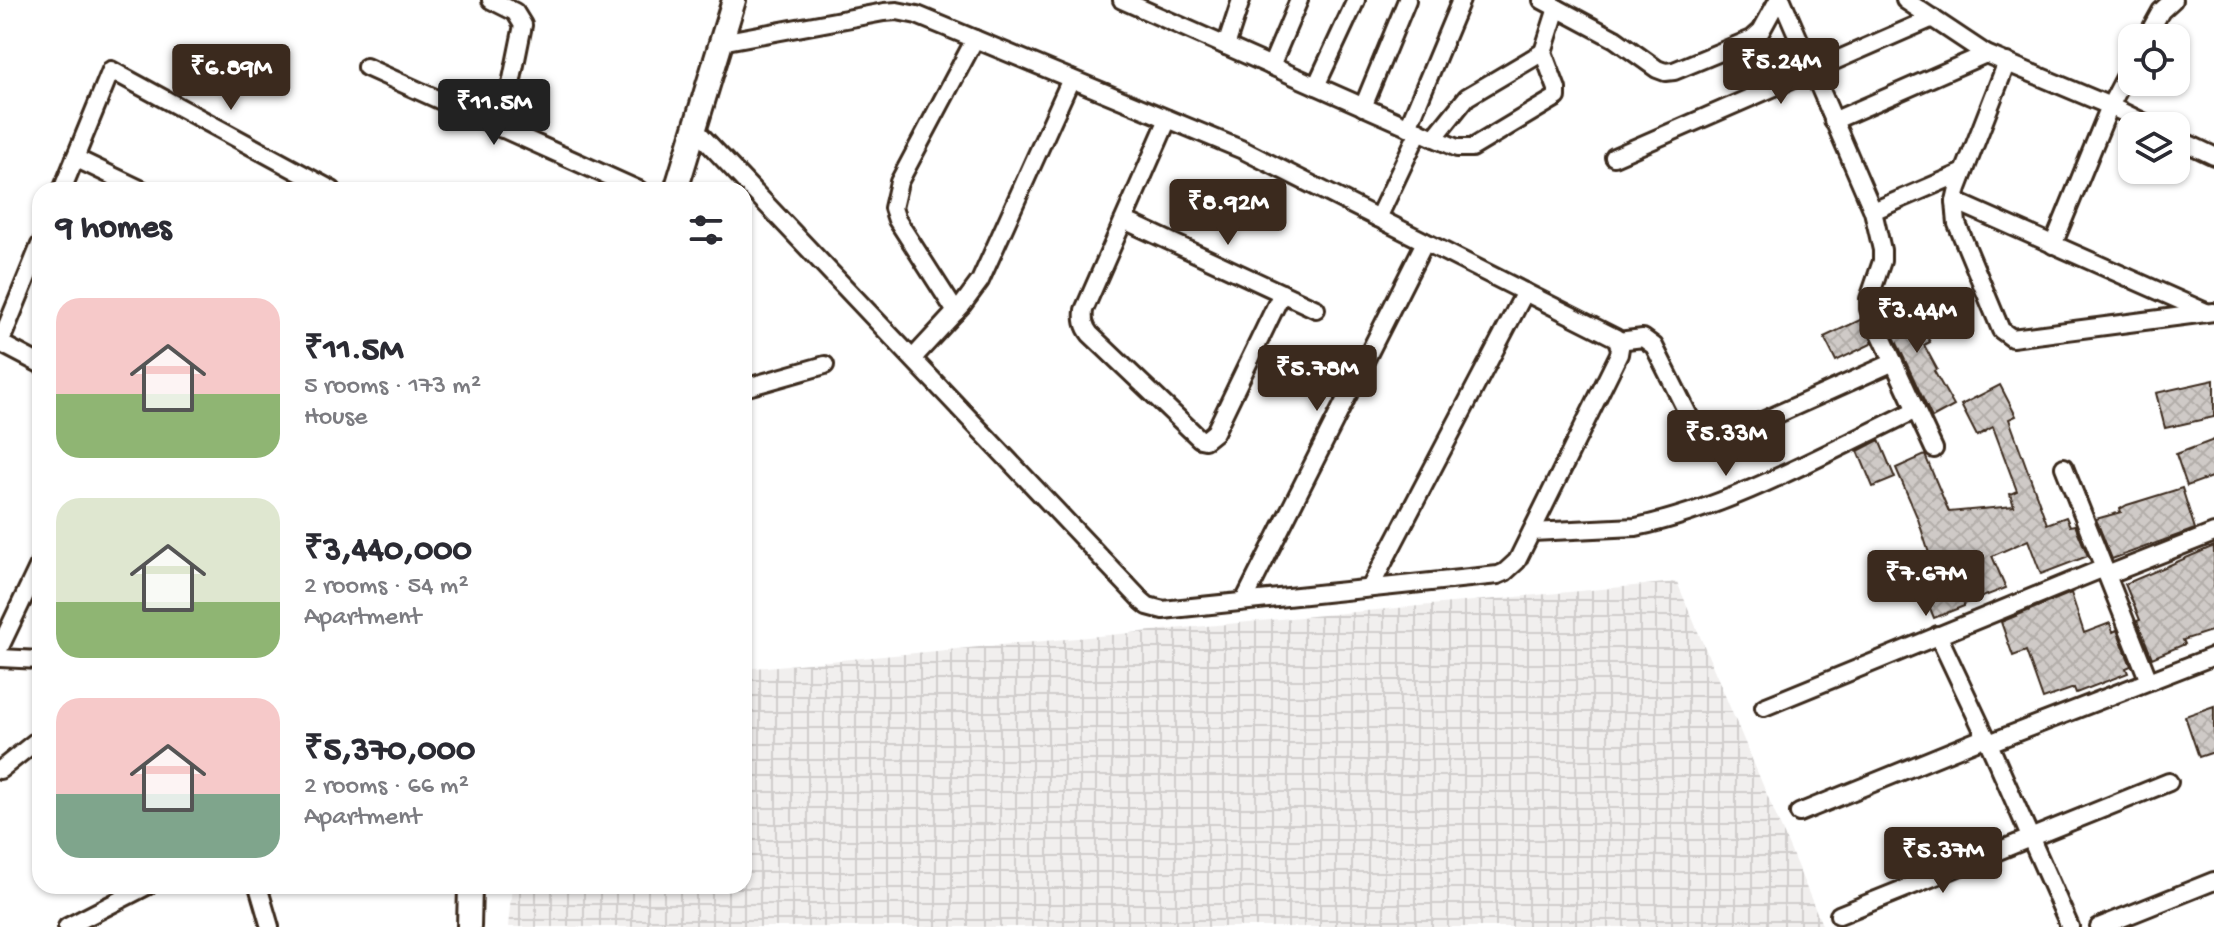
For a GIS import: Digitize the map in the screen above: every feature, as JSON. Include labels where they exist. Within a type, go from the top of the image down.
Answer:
[{"type":"street","points":[[491,0],[515,12],[523,25],[502,129]]},
{"type":"street","points":[[1122,0],[1457,148],[1472,148],[1554,101],[1558,93],[1543,52],[1549,4],[1615,39],[1665,72],[1752,39],[1761,31],[1780,0]]},
{"type":"street","points":[[1226,46],[1241,0]]},
{"type":"street","points":[[1271,66],[1299,0]]},
{"type":"street","points":[[1316,86],[1356,0]]},
{"type":"street","points":[[1363,107],[1407,0]]},
{"type":"street","points":[[1378,218],[1420,132],[1461,0]]},
{"type":"street","points":[[1780,0],[1873,211],[1882,261],[1869,299],[1869,309],[1934,449]]},
{"type":"street","points":[[1905,0],[1986,54],[2122,112]]},
{"type":"street","points":[[2154,24],[2161,11],[2173,0]]},
{"type":"street","points":[[678,182],[721,42],[729,2]]},
{"type":"street","points":[[721,42],[897,11],[917,15],[1243,150],[1618,341],[1643,338],[1654,346],[1702,442],[1706,444],[1894,362]]},
{"type":"street","points":[[1614,157],[1933,18]]},
{"type":"street","points":[[956,312],[897,220],[893,208],[899,182],[975,39]]},
{"type":"street","points":[[1420,132],[1467,97],[1543,52]]},
{"type":"street","points":[[1833,121],[1986,54]]},
{"type":"street","points":[[2007,62],[1955,201],[1957,224],[2001,330],[2012,338],[2211,313]]},
{"type":"street","points":[[366,67],[621,182]]},
{"type":"street","points":[[65,182],[111,70],[306,182]]},
{"type":"street","points":[[913,358],[980,281],[1071,79]]},
{"type":"street","points":[[2053,245],[2118,91]]},
{"type":"street","points":[[1168,119],[1084,310],[1085,327],[1200,439],[1205,440],[1215,432],[1282,293]]},
{"type":"street","points":[[695,129],[745,182]]},
{"type":"street","points":[[2190,145],[2214,156]]},
{"type":"street","points":[[75,158],[125,182]]},
{"type":"street","points":[[1873,211],[1964,172]]},
{"type":"street","points":[[752,189],[1148,606],[1163,610],[1505,572],[1517,561],[1532,532],[1619,354],[1618,341]]},
{"type":"street","points":[[1955,201],[2211,313]]},
{"type":"street","points":[[1124,220],[1316,309]]},
{"type":"street","points":[[1244,601],[1425,242]]},
{"type":"street","points":[[32,267],[0,343],[32,360]]},
{"type":"street","points":[[1370,588],[1525,292]]},
{"type":"street","points":[[752,386],[825,365]]},
{"type":"street","points":[[1532,532],[1651,524],[1729,499],[1916,410]]},
{"type":"street","points":[[2064,467],[2149,681]]},
{"type":"street","points":[[1764,707],[1938,635],[2214,533]]},
{"type":"street","points":[[0,647],[32,580]]},
{"type":"street","points":[[1938,635],[2070,927]]},
{"type":"street","points":[[1799,813],[2214,656]]},
{"type":"street","points":[[0,658],[32,660]]},
{"type":"street","points":[[0,770],[32,744]]},
{"type":"street","points":[[1839,915],[2169,782]]},
{"type":"street","points":[[2099,927],[2214,881]]},
{"type":"street","points":[[67,927],[131,894]]},
{"type":"street","points":[[260,894],[270,927]]},
{"type":"street","points":[[469,927],[470,894]]},
{"type":"shaded area","points":[[1677,582],[1823,927],[508,927],[511,894],[752,894],[752,668]]},
{"type":"building","points":[[1906,297],[1930,342],[1924,345],[1937,369],[1934,371],[1954,406],[1932,418],[1881,309]]},
{"type":"building","points":[[1862,319],[1873,343],[1836,361],[1824,337]]},
{"type":"building","points":[[2214,380],[2214,417],[2165,428],[2156,393]]},
{"type":"building","points":[[2000,385],[2016,416],[2009,419],[2047,524],[2066,517],[2070,526],[2075,525],[2088,556],[2041,574],[2028,540],[1992,556],[2006,588],[1934,618],[1918,579],[1935,572],[1918,519],[1896,468],[1925,455],[1949,512],[2014,506],[2010,494],[2017,491],[1993,427],[1977,436],[1961,405]]},
{"type":"building","points":[[1879,440],[1895,478],[1873,487],[1858,451]]},
{"type":"building","points":[[2214,440],[2214,476],[2187,486],[2176,454]]},
{"type":"building","points":[[2182,488],[2195,529],[2112,559],[2096,519],[2121,512],[2120,509],[2127,505]]},
{"type":"building","points":[[2214,546],[2214,630],[2183,640],[2185,644],[2152,658],[2125,584]]},
{"type":"building","points":[[2071,593],[2084,633],[2110,623],[2113,632],[2117,630],[2131,666],[2126,668],[2128,673],[2076,693],[2074,688],[2043,699],[2026,651],[2013,656],[2001,622]]},
{"type":"building","points":[[2214,706],[2214,752],[2199,757],[2185,716]]}]
